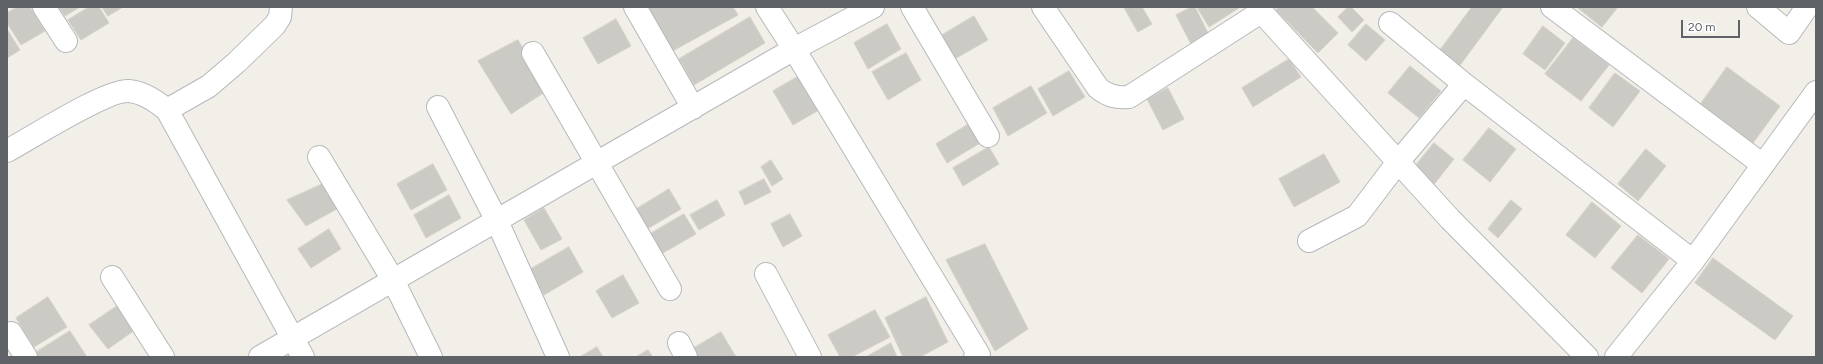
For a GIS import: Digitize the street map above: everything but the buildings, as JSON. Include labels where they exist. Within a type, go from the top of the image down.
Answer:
[{"type":"street","points":[[44,7],[66,41]]},
{"type":"street","points":[[167,110],[209,86],[237,62],[275,25],[280,17],[281,7]]},
{"type":"street","points":[[635,7],[693,108]]},
{"type":"street","points":[[767,7],[794,49],[978,356]]},
{"type":"street","points":[[260,357],[794,49],[873,7]]},
{"type":"street","points":[[912,7],[988,136]]},
{"type":"street","points":[[1043,7],[1098,88],[1107,95],[1118,98],[1129,97],[1259,9],[1450,219],[1587,357]]},
{"type":"street","points":[[1552,7],[1762,165]]},
{"type":"street","points":[[1758,7],[1789,33],[1807,7]]},
{"type":"street","points":[[1390,23],[1464,84],[1693,261]]},
{"type":"street","points":[[533,53],[670,289]]},
{"type":"street","points":[[1309,241],[1357,216],[1398,162],[1464,84]]},
{"type":"street","points":[[7,151],[100,99],[128,90],[150,97],[167,110],[303,357]]},
{"type":"street","points":[[1616,357],[1693,261],[1816,92]]},
{"type":"street","points":[[438,107],[497,221],[558,357]]},
{"type":"street","points":[[319,157],[393,280],[431,357]]},
{"type":"street","points":[[766,274],[810,357]]},
{"type":"street","points":[[112,277],[163,357]]},
{"type":"street","points":[[11,333],[26,357]]}]
